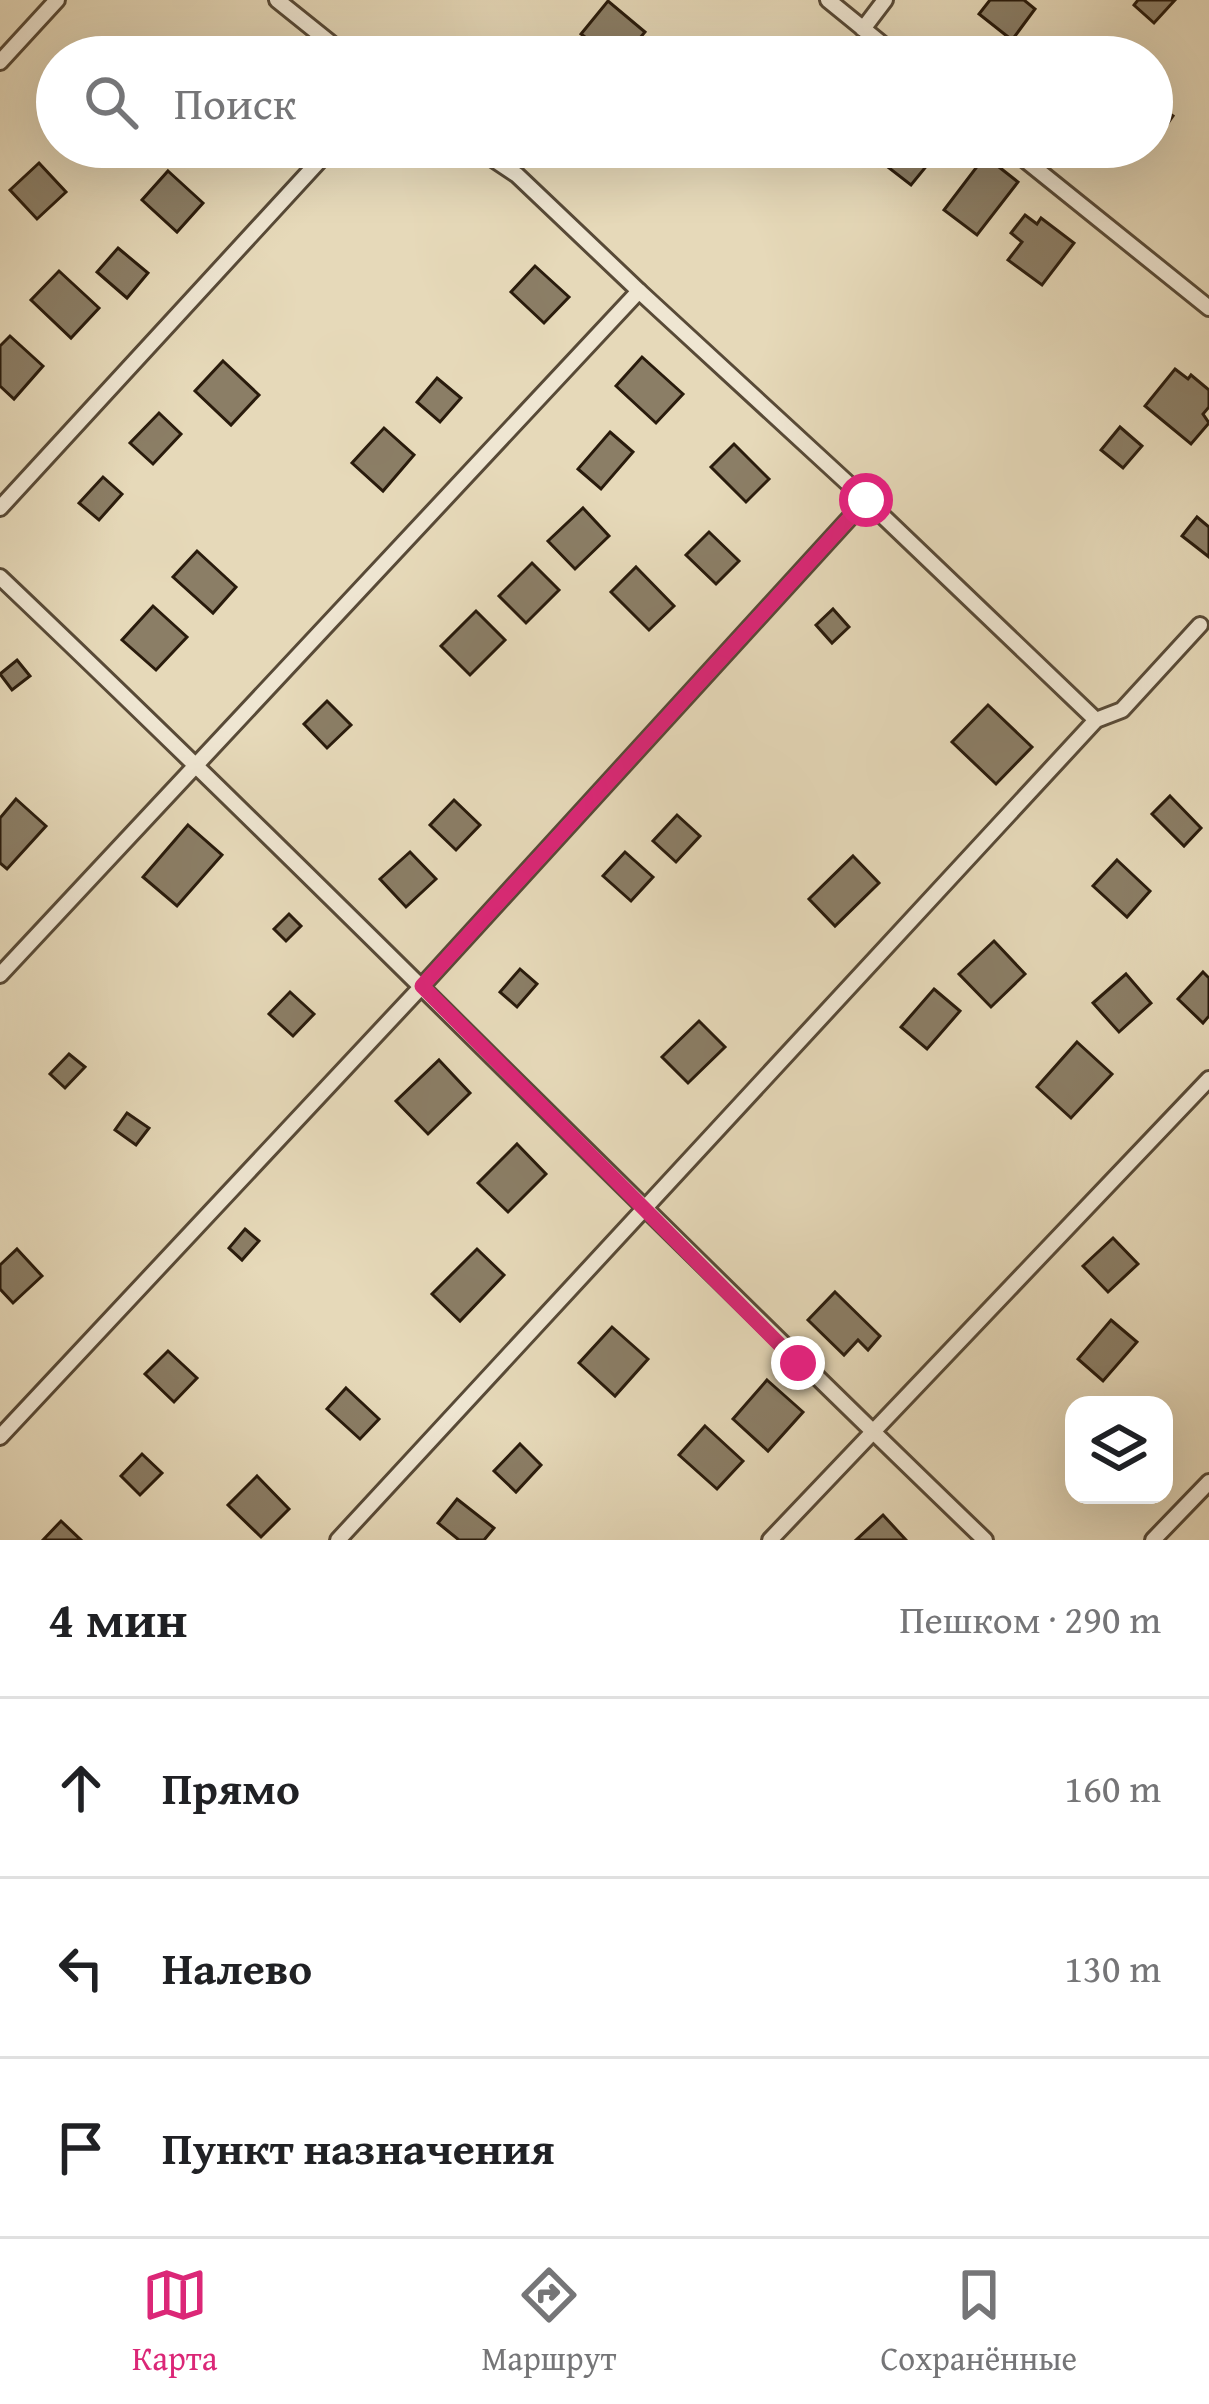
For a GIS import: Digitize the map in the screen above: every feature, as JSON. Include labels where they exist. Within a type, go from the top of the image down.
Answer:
[{"type":"lane","points":[[0,62],[57,0]]},
{"type":"lane","points":[[277,0],[321,36]]},
{"type":"lane","points":[[827,0],[872,36]]},
{"type":"lane","points":[[863,29],[885,0]]},
{"type":"lane","points":[[0,508],[313,168]]},
{"type":"lane","points":[[506,168],[1096,720]]},
{"type":"lane","points":[[1036,168],[1209,308]]},
{"type":"lane","points":[[0,975],[639,291]]},
{"type":"lane","points":[[0,1437],[422,986],[866,500]]},
{"type":"lane","points":[[0,577],[198,765],[644,1210],[985,1540]]},
{"type":"lane","points":[[338,1540],[1096,720],[1122,710],[1199,625]]},
{"type":"lane","points":[[770,1540],[1209,1079]]},
{"type":"lane","points":[[1153,1540],[1209,1482]]},
{"type":"building","points":[[990,0],[1024,0],[1035,9],[1015,36],[1007,36],[979,14]]},
{"type":"building","points":[[1138,0],[1175,0],[1154,23],[1134,5]]},
{"type":"building","points":[[608,1],[645,32],[642,36],[581,34]]},
{"type":"building","points":[[36,166],[66,192],[37,219],[10,190]]},
{"type":"building","points":[[889,168],[925,168],[911,185]]},
{"type":"building","points":[[976,168],[1000,168],[1018,182],[977,235],[944,210]]},
{"type":"building","points":[[168,171],[203,203],[177,232],[142,200]]},
{"type":"building","points":[[1025,215],[1037,224],[1041,218],[1074,243],[1042,285],[1008,260],[1022,242],[1011,233]]},
{"type":"building","points":[[118,248],[148,273],[127,298],[97,272]]},
{"type":"building","points":[[535,266],[569,297],[544,323],[511,292]]},
{"type":"building","points":[[59,271],[99,308],[71,338],[31,300]]},
{"type":"building","points":[[10,336],[43,366],[14,399],[0,386],[0,346]]},
{"type":"building","points":[[642,357],[683,394],[656,423],[616,386]]},
{"type":"building","points":[[223,361],[259,395],[231,425],[195,391]]},
{"type":"building","points":[[1175,369],[1209,390],[1209,407],[1203,414],[1209,423],[1191,444],[1145,406]]},
{"type":"building","points":[[437,378],[461,398],[440,422],[417,402]]},
{"type":"building","points":[[159,413],[181,434],[153,464],[130,443]]},
{"type":"building","points":[[1120,427],[1142,446],[1123,468],[1101,450]]},
{"type":"building","points":[[384,428],[414,455],[383,491],[352,463]]},
{"type":"building","points":[[610,432],[633,452],[601,489],[578,469]]},
{"type":"building","points":[[734,444],[769,479],[746,502],[711,467]]},
{"type":"building","points":[[103,477],[122,494],[99,520],[79,503]]},
{"type":"building","points":[[583,508],[609,536],[575,569],[548,541]]},
{"type":"building","points":[[1197,517],[1209,527],[1209,557],[1182,536]]},
{"type":"building","points":[[709,532],[739,561],[716,584],[686,555]]},
{"type":"building","points":[[197,551],[236,587],[213,613],[173,577]]},
{"type":"building","points":[[532,563],[559,590],[526,623],[499,596]]},
{"type":"building","points":[[636,567],[674,606],[649,630],[611,592]]},
{"type":"building","points":[[153,606],[187,637],[156,670],[122,640]]},
{"type":"building","points":[[833,609],[849,627],[832,643],[816,625]]},
{"type":"building","points":[[476,611],[505,640],[470,675],[441,646]]},
{"type":"building","points":[[17,660],[30,676],[12,690],[0,674]]},
{"type":"building","points":[[327,701],[351,725],[327,748],[304,724]]},
{"type":"building","points":[[988,705],[1032,747],[996,784],[952,742]]},
{"type":"building","points":[[1170,796],[1201,828],[1184,846],[1152,814]]},
{"type":"building","points":[[16,799],[46,826],[7,869],[0,863],[0,818]]},
{"type":"building","points":[[454,800],[480,825],[456,850],[430,825]]},
{"type":"building","points":[[677,815],[700,836],[676,862],[653,841]]},
{"type":"building","points":[[188,825],[222,855],[177,906],[143,877]]},
{"type":"building","points":[[410,852],[436,879],[406,907],[380,879]]},
{"type":"building","points":[[625,852],[653,877],[631,901],[603,876]]},
{"type":"building","points":[[853,856],[879,883],[835,926],[809,899]]},
{"type":"building","points":[[1117,860],[1150,891],[1127,917],[1093,886]]},
{"type":"building","points":[[289,914],[301,926],[286,941],[274,929]]},
{"type":"building","points":[[994,941],[1025,974],[991,1007],[959,974]]},
{"type":"building","points":[[520,969],[537,984],[517,1007],[500,992]]},
{"type":"building","points":[[1203,972],[1209,978],[1209,1016],[1203,1023],[1178,999]]},
{"type":"building","points":[[1126,974],[1151,1003],[1119,1032],[1093,1003]]},
{"type":"building","points":[[934,989],[960,1011],[927,1049],[901,1027]]},
{"type":"building","points":[[290,992],[314,1014],[293,1036],[269,1014]]},
{"type":"building","points":[[699,1021],[725,1047],[688,1083],[662,1057]]},
{"type":"building","points":[[1077,1042],[1112,1074],[1071,1118],[1037,1087]]},
{"type":"building","points":[[69,1054],[85,1067],[65,1088],[50,1074]]},
{"type":"building","points":[[439,1060],[470,1093],[428,1134],[396,1101]]},
{"type":"building","points":[[127,1113],[149,1128],[136,1145],[115,1130]]},
{"type":"building","points":[[517,1144],[546,1174],[508,1212],[478,1183]]},
{"type":"building","points":[[245,1229],[259,1241],[242,1260],[229,1248]]},
{"type":"building","points":[[1113,1238],[1138,1264],[1108,1292],[1083,1266]]},
{"type":"building","points":[[17,1249],[42,1276],[13,1303],[0,1289],[0,1265]]},
{"type":"building","points":[[477,1249],[504,1275],[460,1321],[432,1294]]},
{"type":"building","points":[[835,1292],[880,1336],[868,1350],[858,1340],[844,1355],[808,1320]]},
{"type":"building","points":[[1111,1320],[1137,1342],[1103,1381],[1078,1359]]},
{"type":"building","points":[[612,1327],[648,1359],[615,1396],[579,1363]]},
{"type":"building","points":[[168,1351],[197,1378],[174,1402],[145,1374]]},
{"type":"building","points":[[767,1380],[803,1412],[768,1451],[733,1419]]},
{"type":"building","points":[[346,1388],[379,1419],[360,1439],[327,1409]]},
{"type":"building","points":[[705,1426],[743,1461],[717,1489],[679,1455]]},
{"type":"building","points":[[520,1444],[541,1465],[516,1492],[494,1471]]},
{"type":"building","points":[[142,1454],[162,1473],[140,1495],[121,1476]]},
{"type":"building","points":[[257,1476],[289,1509],[261,1537],[228,1505]]},
{"type":"building","points":[[457,1499],[494,1528],[484,1540],[459,1540],[438,1523]]},
{"type":"building","points":[[883,1515],[906,1540],[856,1540]]},
{"type":"building","points":[[61,1521],[81,1540],[43,1540]]},
{"type":"route","points":[[798,1363],[422,986],[866,500]]}]
